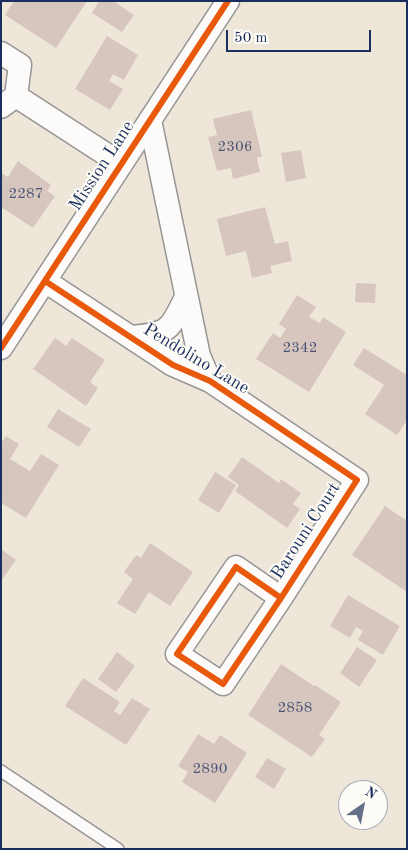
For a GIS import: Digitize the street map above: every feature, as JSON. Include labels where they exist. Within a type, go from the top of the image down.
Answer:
[{"type":"street","name":"Mission Lane","points":[[1,348],[228,1]]},
{"type":"street","points":[[1,52],[20,65],[9,101],[121,164]]},
{"type":"street","name":"Pendolino Lane","points":[[150,120],[199,356],[210,381]]},
{"type":"street","name":"Pendolino Lane","points":[[45,281],[173,365],[210,381],[357,480]]},
{"type":"street","name":"Pendolino Lane","points":[[131,337],[153,334],[167,328],[177,315],[186,297]]},
{"type":"street","name":"Barouni Court","points":[[281,598],[236,567],[177,654],[223,684],[281,598],[357,480]]},
{"type":"lane","points":[[1,771],[118,849]]},
{"type":"building","points":[[14,1],[87,1],[56,48],[5,15]]},
{"type":"building","points":[[99,1],[113,1],[134,15],[122,32],[92,13]]},
{"type":"building","points":[[107,36],[138,55],[124,80],[113,74],[109,81],[123,89],[110,110],[75,89]]},
{"type":"building","points":[[251,110],[262,156],[257,158],[260,172],[233,179],[231,168],[217,171],[208,137],[217,135],[213,119]]},
{"type":"building","points":[[301,150],[306,178],[286,182],[281,153]]},
{"type":"building","points":[[18,161],[51,185],[47,191],[55,196],[33,228],[1,207],[1,173],[8,177]]},
{"type":"building","points":[[265,207],[275,244],[288,241],[292,261],[270,266],[272,273],[252,278],[246,251],[226,256],[217,219]]},
{"type":"building","points":[[356,283],[376,284],[375,303],[355,302]]},
{"type":"building","points":[[297,295],[316,307],[309,317],[320,323],[323,317],[346,332],[309,392],[256,359],[273,333],[280,338],[286,329],[279,324]]},
{"type":"building","points":[[55,338],[66,346],[72,338],[105,360],[90,382],[98,388],[86,406],[33,369]]},
{"type":"building","points":[[364,348],[407,375],[407,420],[397,435],[365,414],[384,385],[353,365]]},
{"type":"building","points":[[58,409],[91,429],[79,447],[47,427]]},
{"type":"building","points":[[6,436],[19,444],[10,459],[30,471],[41,454],[59,465],[26,518],[1,503],[1,443]]},
{"type":"building","points":[[242,457],[279,483],[281,479],[301,493],[293,504],[300,509],[287,528],[235,491],[239,485],[228,477]]},
{"type":"building","points":[[215,472],[236,485],[219,513],[198,500]]},
{"type":"building","points":[[385,506],[407,521],[407,592],[352,555]]},
{"type":"building","points":[[150,543],[193,572],[170,606],[149,592],[135,614],[117,603],[133,579],[124,572],[136,555],[141,558]]},
{"type":"building","points":[[1,549],[16,560],[1,581]]},
{"type":"building","points":[[348,595],[400,626],[383,655],[358,640],[363,631],[356,627],[350,638],[330,626]]},
{"type":"building","points":[[357,647],[377,660],[359,687],[340,673]]},
{"type":"building","points":[[117,652],[135,666],[116,692],[98,679]]},
{"type":"building","points":[[281,664],[341,702],[319,735],[325,739],[312,757],[248,715]]},
{"type":"building","points":[[83,678],[120,702],[114,711],[120,715],[132,698],[150,709],[126,745],[65,706]]},
{"type":"building","points":[[198,734],[214,744],[220,735],[247,753],[215,803],[182,782],[188,772],[178,766]]},
{"type":"building","points":[[267,758],[286,769],[274,789],[255,777]]},
{"type":"cycle path","points":[[1,348],[228,1]]},
{"type":"cycle path","points":[[45,281],[173,365],[210,381],[357,480],[281,598],[236,567],[177,654],[223,684],[281,598]]}]
